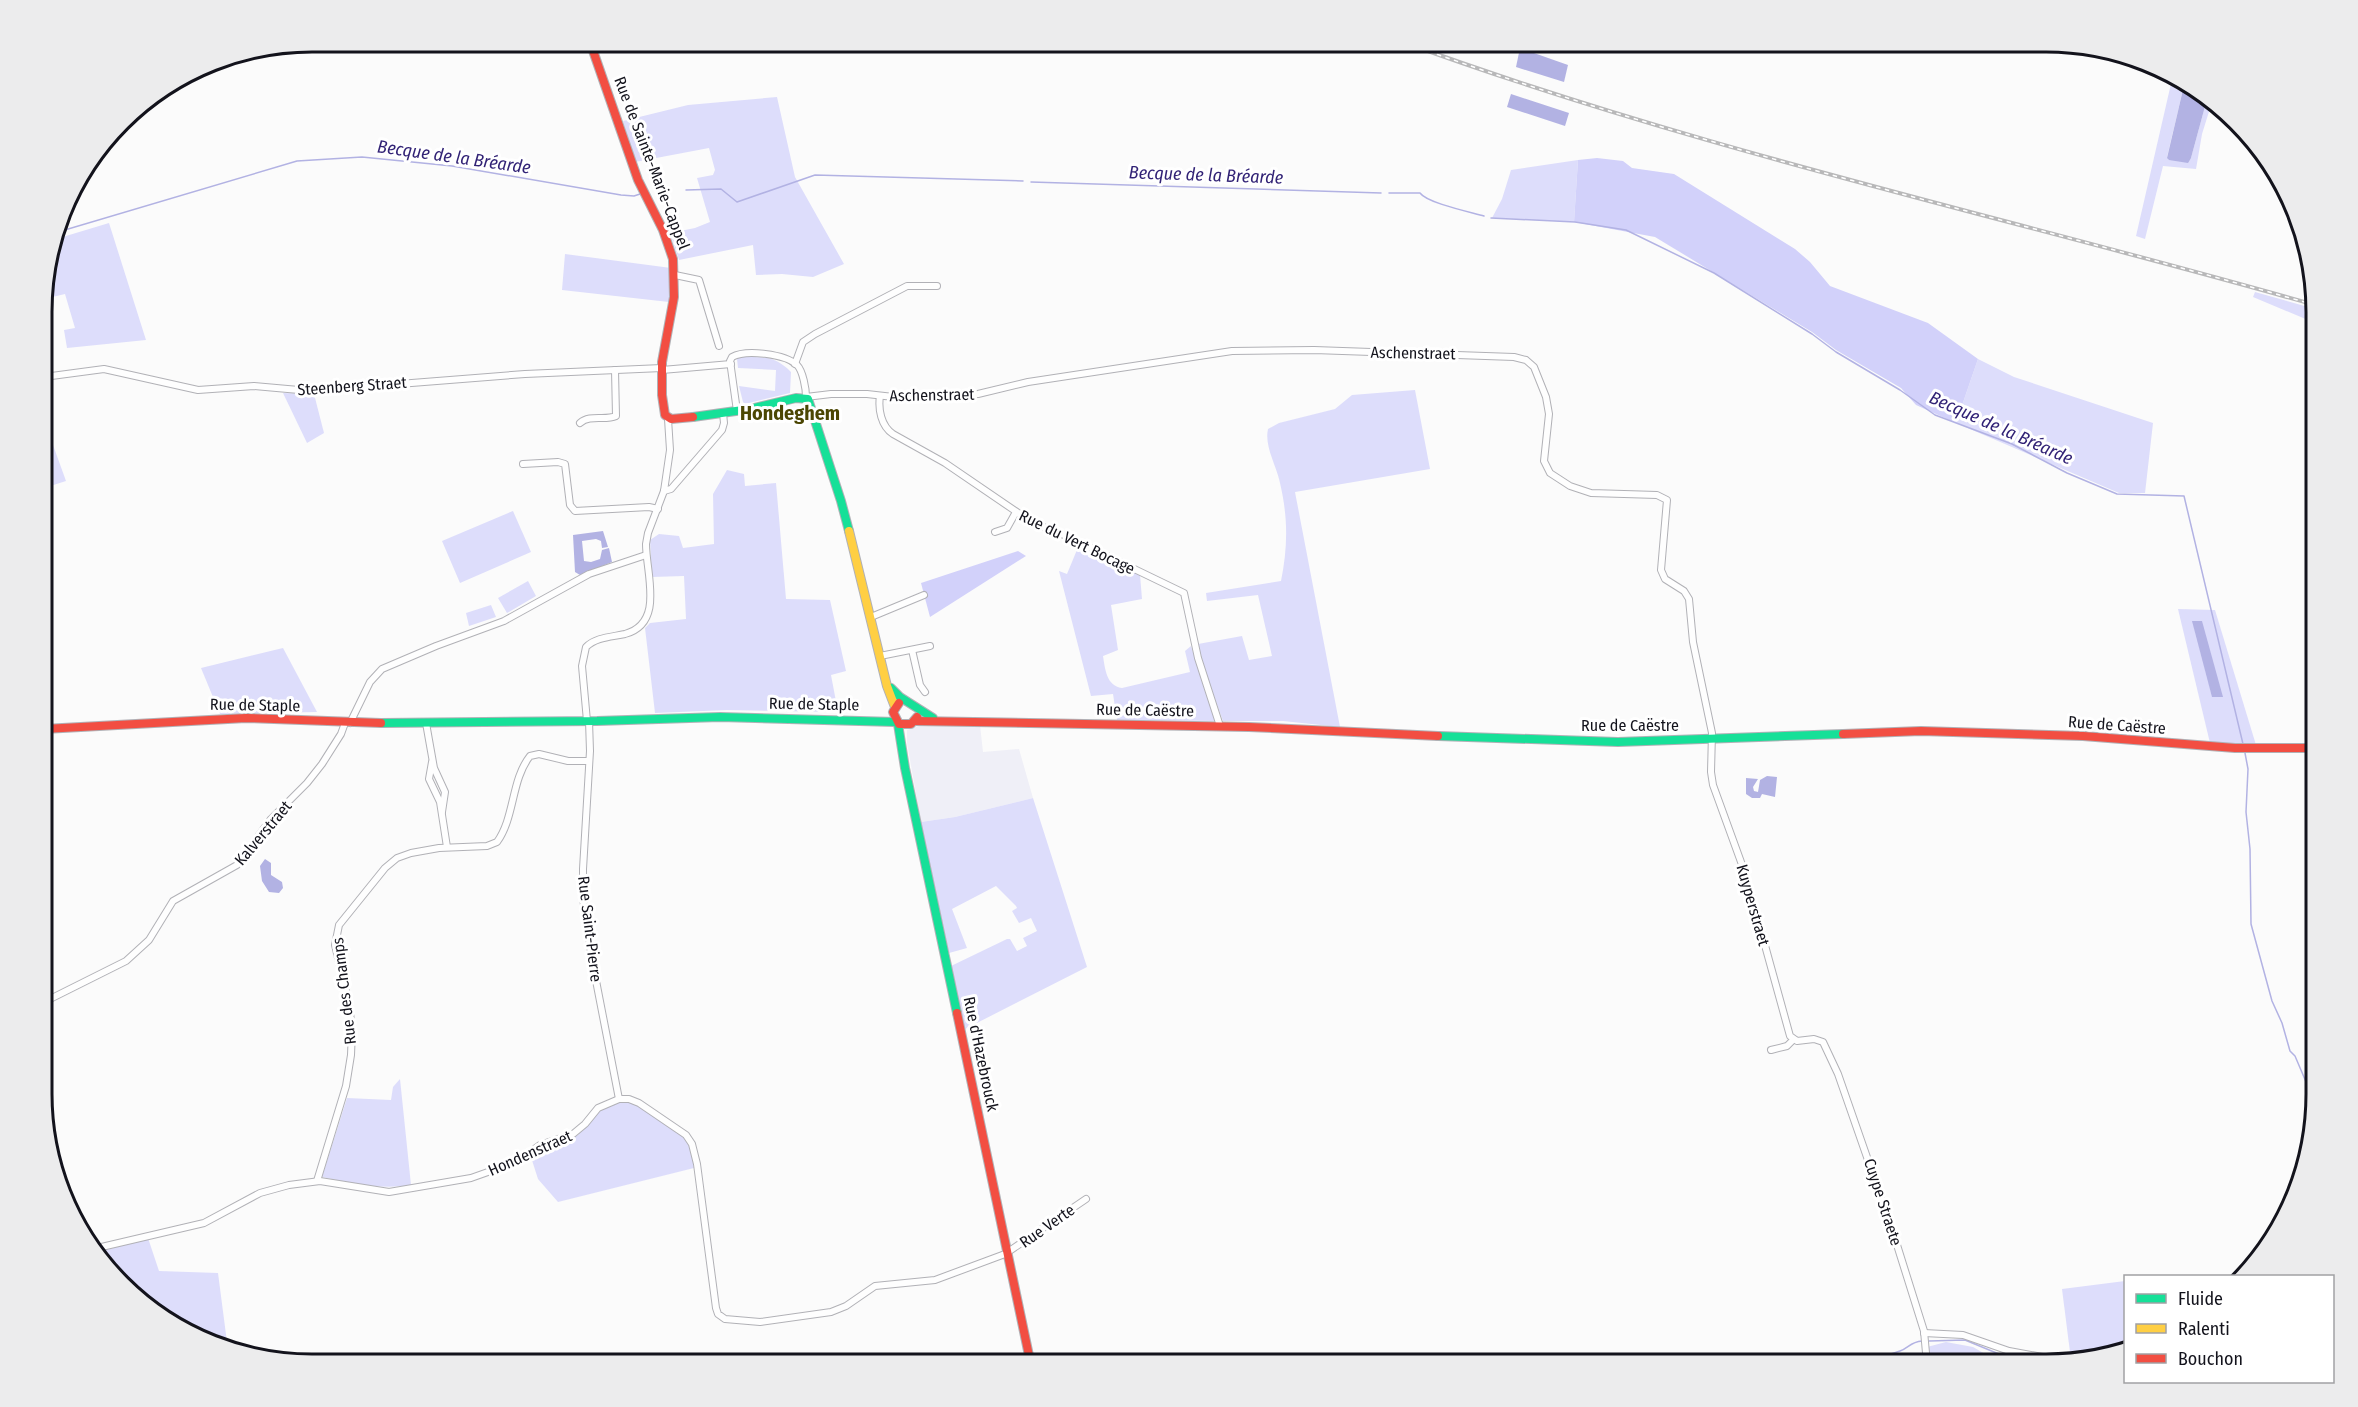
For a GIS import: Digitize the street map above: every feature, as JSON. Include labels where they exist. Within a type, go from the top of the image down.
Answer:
[{"type":"main road","name":"Rue de Sainte-Marie-Cappel","points":[[593,52],[638,180],[669,244],[675,275],[674,297],[662,369],[663,407],[668,418]]},
{"type":"main road","points":[[668,418],[737,411],[806,397],[810,402],[837,488],[886,680],[894,709],[899,724],[915,722],[918,715],[912,705],[901,702],[894,709]]},
{"type":"main road","name":"Rue de Caëstre","points":[[886,680],[894,692],[912,705],[930,716],[945,721]]},
{"type":"main road","name":"Rue de Staple","points":[[873,720],[883,717],[894,709]]},
{"type":"main road","name":"Rue de Staple","points":[[52,729],[219,719],[426,723],[465,722],[508,717],[557,717],[586,721],[754,718],[873,720],[899,724]]},
{"type":"main road","name":"Rue de Caëstre","points":[[915,722],[1220,726],[1611,741],[1914,731],[2084,736],[2216,747],[2306,748]]},
{"type":"main road","name":"Rue d'Hazebrouck","points":[[899,724],[902,750],[1029,1354]]},
{"type":"street","points":[[675,275],[699,280],[719,346]]},
{"type":"street","points":[[806,397],[800,370],[795,364],[803,342],[907,286],[937,286]]},
{"type":"street","name":"Aschenstraet","points":[[806,397],[834,394],[911,399],[978,394],[1032,381],[1202,357],[1229,351],[1314,350],[1437,353],[1492,355],[1526,360],[1537,373],[1548,404],[1544,457],[1545,466],[1550,473],[1566,484],[1587,492],[1657,495],[1667,500],[1661,570],[1665,579],[1684,591],[1689,599],[1693,642],[1713,738]]},
{"type":"street","name":"Steenberg Straet","points":[[52,376],[104,369],[198,390],[254,386],[304,391],[525,374],[731,364],[732,357],[736,354],[768,354],[795,364]]},
{"type":"street","points":[[731,364],[737,411]]},
{"type":"street","points":[[580,423],[586,419],[615,416],[615,370]]},
{"type":"street","name":"Rue du Vert Bocage","points":[[880,396],[881,416],[885,427],[890,432],[945,464],[1037,524],[1184,593],[1198,658],[1220,726]]},
{"type":"street","points":[[664,491],[673,488],[718,435],[724,425],[723,413]]},
{"type":"street","name":"Rue Saint-Pierre","points":[[619,1099],[594,971],[584,903],[583,860],[589,761],[582,666],[584,650],[593,641],[633,631],[645,621],[650,605],[646,555],[648,533],[664,491],[670,450],[668,418]]},
{"type":"street","points":[[523,464],[558,462],[565,464],[570,505],[576,512],[649,507],[658,509]]},
{"type":"street","points":[[995,532],[1007,528],[1016,512]]},
{"type":"street","name":"Kalverstraet","points":[[52,998],[126,961],[149,940],[173,901],[237,865],[274,815],[316,772],[342,734],[370,681],[382,669],[508,619],[589,574],[646,555]]},
{"type":"street","points":[[871,617],[924,596]]},
{"type":"street","points":[[880,656],[930,646]]},
{"type":"street","points":[[912,650],[920,685],[925,692]]},
{"type":"street","points":[[426,723],[432,762],[429,779],[439,799],[447,847]]},
{"type":"street","name":"Kuyperstraet","points":[[1713,738],[1711,772],[1713,785],[1745,873],[1789,1035],[1793,1040]]},
{"type":"street","name":"Rue des Champs","points":[[317,1181],[346,1086],[351,1055],[350,1009],[335,945],[337,928],[394,860],[411,852],[447,847],[490,845],[499,840],[522,771],[530,756],[539,754],[568,761],[589,761]]},
{"type":"street","name":"Cuype Straete","points":[[1793,1040],[1816,1039],[1824,1044],[1835,1066],[1863,1143],[1924,1333],[1926,1354]]},
{"type":"street","points":[[1771,1050],[1787,1046],[1793,1040]]},
{"type":"street","points":[[619,1099],[629,1099],[639,1103],[686,1135],[691,1142],[697,1164],[716,1310],[725,1319],[769,1321],[831,1312],[846,1306],[875,1286],[935,1280],[1007,1253]]},
{"type":"street","name":"Hondenstraet","points":[[102,1247],[204,1223],[266,1191],[317,1181],[389,1192],[466,1179],[516,1162],[540,1145],[573,1134],[598,1108],[619,1099]]},
{"type":"street","name":"Rue Verte","points":[[1007,1253],[1086,1199]]},
{"type":"street","points":[[1924,1333],[1963,1335],[2008,1351],[2025,1354]]},
{"type":"shaded area","points":[[1519,52],[1531,52],[1568,65],[1564,82],[1516,67]]},
{"type":"shaded area","points":[[2171,85],[2183,92],[2167,157],[2169,160],[2191,158],[2205,107],[2209,111],[2202,134],[2196,169],[2163,166],[2145,239],[2136,236]]},
{"type":"shaded area","points":[[2183,92],[2205,107],[2188,163],[2167,158]]},
{"type":"shaded area","points":[[1511,94],[1569,113],[1565,126],[1507,107]]},
{"type":"shaded area","points":[[777,97],[795,177],[844,264],[813,277],[782,274],[756,275],[753,245],[679,260],[670,233],[695,228],[710,222],[697,178],[713,175],[715,170],[709,148],[635,162],[623,121],[688,105]]},
{"type":"shaded area","points":[[1597,158],[1623,161],[1632,168],[1674,174],[1795,249],[1810,262],[1830,286],[1928,323],[1978,359],[1956,423],[1916,405],[1901,388],[1655,237],[1574,222],[1578,160]]},
{"type":"shaded area","points":[[1578,160],[1574,222],[1492,218],[1502,199],[1511,170]]},
{"type":"shaded area","points":[[109,223],[146,340],[67,348],[64,330],[75,328],[65,294],[53,297],[64,237]]},
{"type":"shaded area","points":[[565,254],[671,268],[669,302],[562,290]]},
{"type":"shaded area","points":[[2255,292],[2306,306],[2306,319],[2253,297]]},
{"type":"shaded area","points":[[739,357],[767,358],[785,366],[791,372],[790,393],[745,404],[739,386],[775,391],[776,370],[738,368],[737,359]]},
{"type":"shaded area","points":[[1978,359],[2014,377],[2153,423],[2145,493],[2119,493],[1956,423]]},
{"type":"shaded area","points":[[1415,390],[1430,469],[1295,492],[1340,727],[1283,721],[1223,721],[1198,644],[1242,636],[1249,660],[1272,656],[1258,595],[1207,601],[1206,593],[1281,581],[1286,544],[1285,508],[1269,449],[1268,429],[1279,423],[1335,409],[1352,395]]},
{"type":"shaded area","points":[[283,393],[314,394],[324,433],[307,443]]},
{"type":"shaded area","points":[[52,442],[66,481],[52,485]]},
{"type":"shaded area","points":[[727,470],[744,474],[745,486],[776,483],[786,599],[830,600],[846,671],[831,675],[838,712],[727,710],[655,713],[645,628],[650,623],[686,619],[684,576],[652,577],[650,540],[659,534],[679,536],[683,548],[714,544],[713,494]]},
{"type":"shaded area","points":[[513,511],[531,552],[460,583],[442,541]]},
{"type":"shaded area","points":[[603,531],[608,547],[602,548],[601,541],[596,539],[582,541],[584,561],[591,562],[600,559],[602,550],[609,548],[612,562],[580,575],[575,572],[573,535]]},
{"type":"shaded area","points":[[1079,545],[1140,575],[1142,599],[1111,605],[1118,650],[1103,656],[1109,680],[1122,688],[1190,672],[1185,651],[1191,646],[1215,721],[1117,720],[1113,694],[1091,696],[1059,571],[1067,574]]},
{"type":"shaded area","points":[[1018,551],[1026,556],[930,617],[921,583]]},
{"type":"shaded area","points":[[528,581],[536,596],[507,613],[498,598]]},
{"type":"shaded area","points":[[491,605],[496,617],[469,626],[466,613]]},
{"type":"shaded area","points":[[2178,609],[2215,610],[2256,745],[2210,743]]},
{"type":"shaded area","points":[[2192,621],[2202,621],[2223,697],[2212,697]]},
{"type":"shaded area","points":[[283,648],[317,712],[220,714],[201,668]]},
{"type":"shaded area","points":[[925,724],[980,725],[983,752],[1019,749],[1033,798],[955,817],[921,822],[907,743],[907,730]]},
{"type":"shaded area","points":[[1767,776],[1777,777],[1775,797],[1762,794],[1760,798],[1752,798],[1746,794],[1746,778],[1758,779],[1753,787],[1754,791],[1758,792],[1760,780]]},
{"type":"shaded area","points":[[1033,798],[1087,967],[965,1029],[951,966],[1007,939],[1010,939],[1017,951],[1027,946],[1023,938],[1037,931],[1031,918],[1019,923],[1012,911],[1017,908],[1016,906],[996,886],[952,909],[967,948],[949,953],[921,822],[955,817]]},
{"type":"shaded area","points":[[265,859],[271,863],[271,875],[282,882],[283,888],[279,893],[269,892],[262,881],[260,866]]},
{"type":"shaded area","points":[[400,1079],[411,1185],[377,1186],[322,1177],[347,1098],[391,1100],[393,1087]]},
{"type":"shaded area","points":[[618,1101],[628,1101],[640,1106],[687,1139],[692,1149],[694,1168],[558,1202],[538,1179],[530,1154],[553,1142],[578,1135],[602,1109]]},
{"type":"shaded area","points":[[148,1238],[159,1271],[218,1273],[227,1340],[183,1320],[154,1301],[104,1251]]},
{"type":"shaded area","points":[[2124,1281],[2124,1342],[2070,1353],[2062,1289]]},
{"type":"shaded area","points":[[1946,1342],[1973,1347],[1985,1354],[1928,1354],[1927,1347]]},
{"type":"waterway","name":"Becque de la Bréarde","points":[[66,230],[297,161],[362,157],[452,166],[621,195],[640,194]]},
{"type":"waterway","name":"Becque de la Bréarde","points":[[686,190],[721,189],[737,202],[815,175],[1023,181]]},
{"type":"waterway","name":"Becque de la Bréarde","points":[[1031,182],[1381,193]]},
{"type":"waterway","name":"Becque de la Bréarde","points":[[1389,193],[1420,193],[1440,204],[1484,216]]},
{"type":"waterway","name":"Becque de la Bréarde","points":[[1491,218],[1575,222],[1626,230],[1714,273],[1812,334],[1836,352],[1900,390],[1935,415],[2012,444],[2067,473],[2117,494],[2184,496],[2243,744]]},
{"type":"waterway","name":"Becque de la Bréarde","points":[[2245,753],[2248,769],[2246,812],[2250,849],[2251,924],[2272,1001],[2282,1023],[2290,1051],[2295,1056],[2306,1082]]},
{"type":"waterway","points":[[1929,1341],[1965,1340],[1999,1354]]},
{"type":"waterway","points":[[1890,1354],[1922,1341]]},
{"type":"railway","points":[[1432,52],[1628,117],[1742,150],[2305,302]]},
{"type":"traffic: fast","points":[[693,417],[750,409],[796,398],[808,399],[849,531]]},
{"type":"traffic: fast","points":[[891,688],[900,697],[933,718]]},
{"type":"traffic: fast","points":[[381,723],[597,721],[720,717],[895,722]]},
{"type":"traffic: fast","points":[[898,724],[905,768],[957,1013]]},
{"type":"traffic: fast","points":[[1438,736],[1618,742],[1843,734]]},
{"type":"traffic: slow","points":[[849,531],[887,686],[895,707]]},
{"type":"traffic: jam","points":[[593,52],[638,180],[663,230],[673,259],[674,297],[662,362],[662,395],[665,415],[671,419],[693,417]]},
{"type":"traffic: jam","points":[[899,703],[893,712],[899,724],[911,724],[917,717]]},
{"type":"traffic: jam","points":[[52,729],[246,718],[381,723]]},
{"type":"traffic: jam","points":[[915,721],[1249,727],[1438,736]]},
{"type":"traffic: jam","points":[[1843,734],[1921,731],[2083,736],[2235,748],[2306,748]]},
{"type":"traffic: jam","points":[[957,1013],[1029,1354]]},
{"type":"district","name":"Hondeghem","points":[[790,413]]}]
